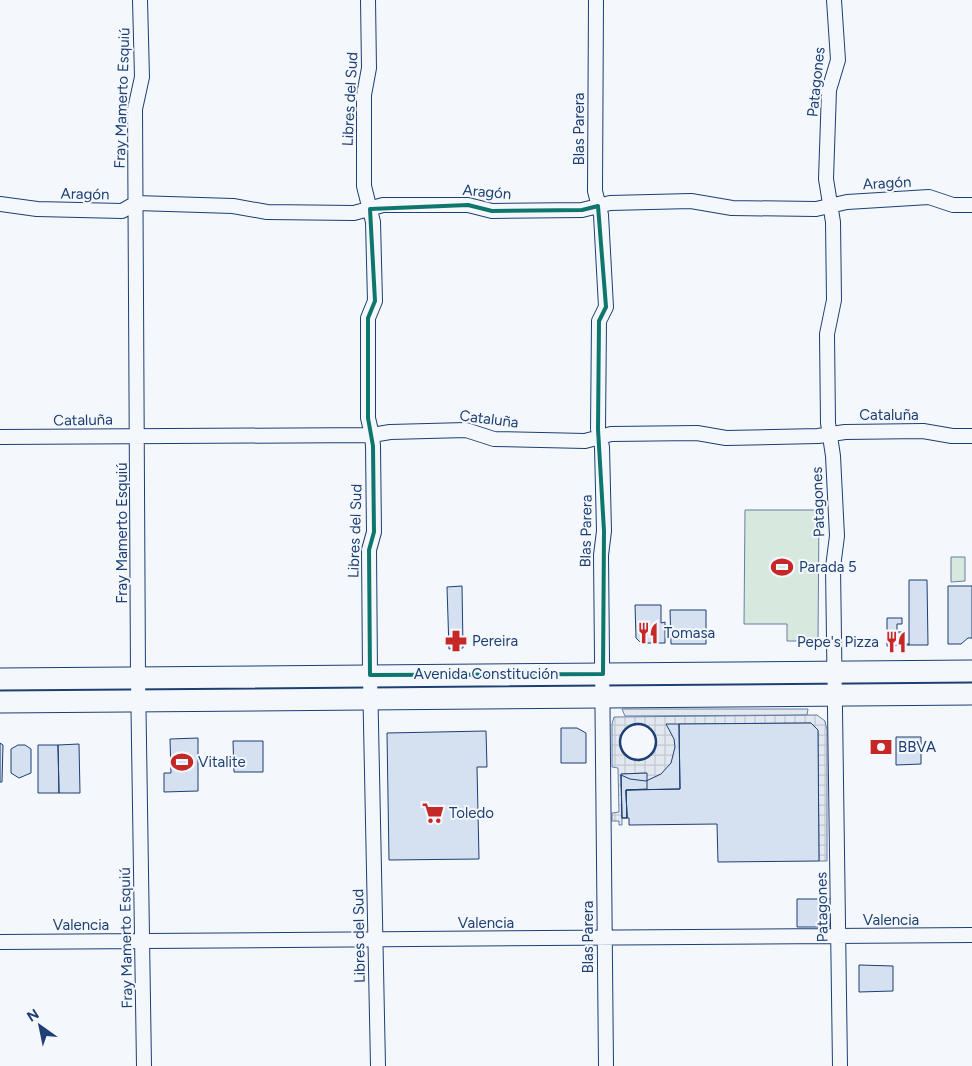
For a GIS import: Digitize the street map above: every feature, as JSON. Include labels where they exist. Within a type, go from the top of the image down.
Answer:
[{"type":"main road","name":"Avenida Constitución","points":[[0,678],[972,671]]},
{"type":"main road","name":"Avenida Constitución","points":[[0,702],[972,694]]},
{"type":"street","name":"Fray Mamerto Esquiú","points":[[140,0],[142,77],[135,109],[138,677],[144,1066]]},
{"type":"street","name":"Libres del Sud","points":[[368,0],[369,68],[364,95],[364,186],[373,222],[374,301],[368,318],[368,418],[372,435],[374,532],[369,550],[370,699],[378,1066]]},
{"type":"street","name":"Blas Parera","points":[[596,0],[595,191],[601,215],[606,307],[599,321],[598,429],[602,447],[604,531],[601,555],[604,697],[606,1066]]},
{"type":"street","name":"Patagones","points":[[834,0],[838,60],[829,90],[826,179],[833,222],[834,300],[827,334],[828,423],[833,456],[837,536],[833,567],[840,1066]]},
{"type":"street","name":"Aragón","points":[[0,204],[37,210],[122,211],[136,203],[233,206],[267,212],[354,213],[383,205],[468,205],[492,211],[582,210],[610,203],[691,201],[732,208],[816,209],[847,202],[929,197],[953,205],[972,205]]},
{"type":"street","name":"Cataluña","points":[[0,437],[372,435],[390,432],[466,430],[494,439],[585,441],[610,434],[697,433],[726,438],[845,432],[923,431],[952,436],[972,436]]},
{"type":"street","name":"Valencia","points":[[0,942],[972,935]]},
{"type":"highlighted area","points":[[468,205],[492,211],[582,210],[598,206],[606,307],[599,321],[598,429],[604,531],[603,674],[370,675],[369,550],[374,532],[373,446],[368,418],[368,318],[375,301],[370,209]]},
{"type":"shaded area","name":"Parada 5","points":[[745,510],[819,510],[818,641],[787,641],[787,624],[744,624]]},
{"type":"shaded area","points":[[951,557],[965,557],[965,581],[951,582]]},
{"type":"shaded area","points":[[972,680],[972,685],[857,686],[857,681]]},
{"type":"shaded area","points":[[813,681],[813,686],[626,688],[626,683]]},
{"type":"shaded area","points":[[582,683],[583,688],[390,690],[390,685]]},
{"type":"shaded area","points":[[346,685],[346,690],[160,692],[160,687]]},
{"type":"shaded area","points":[[0,688],[116,688],[117,690],[0,693]]},
{"type":"shaded area","points":[[622,709],[808,709],[807,715],[625,716]]},
{"type":"shaded area","points":[[817,715],[825,721],[827,730],[827,861],[819,861],[818,731],[811,723],[679,724],[680,789],[647,789],[646,773],[621,774],[622,825],[619,825],[619,821],[612,821],[612,813],[619,812],[618,768],[612,767],[612,724],[614,717]],"holes":[[[645,725],[651,729],[656,739],[654,752],[647,758],[639,761],[627,757],[622,752],[621,735],[631,726]]]},
{"type":"building","points":[[909,580],[927,580],[928,645],[909,645]]},
{"type":"building","points":[[462,586],[463,648],[449,649],[447,587]]},
{"type":"building","points":[[948,586],[972,586],[972,638],[968,638],[961,644],[948,644]]},
{"type":"building","points":[[635,605],[661,605],[661,623],[665,622],[665,643],[641,643],[636,638]]},
{"type":"building","points":[[670,610],[706,610],[706,644],[671,644]]},
{"type":"building","points":[[887,618],[902,618],[902,624],[897,624],[897,632],[904,632],[904,644],[909,645],[887,646]]},
{"type":"building","points":[[811,723],[818,730],[819,861],[718,862],[717,824],[629,825],[626,790],[680,789],[679,724]]},
{"type":"building","points":[[666,724],[679,724],[680,789],[626,790],[627,818],[622,818],[621,775],[630,779],[646,781],[661,774],[671,763],[675,747],[674,739]]},
{"type":"building","points":[[561,728],[577,728],[586,733],[586,763],[561,763]]},
{"type":"building","name":"Toledo","points":[[486,731],[487,767],[477,767],[479,859],[389,860],[387,733]]},
{"type":"building","points":[[896,737],[921,737],[921,764],[896,765]]},
{"type":"building","points":[[198,738],[198,791],[164,792],[164,773],[171,773],[170,739]]},
{"type":"building","points":[[233,741],[263,741],[263,772],[234,772]]},
{"type":"building","points":[[0,743],[3,745],[2,782],[0,782]]},
{"type":"building","points":[[79,744],[80,793],[59,793],[58,745]]},
{"type":"building","points":[[18,745],[25,745],[31,749],[31,773],[19,778],[11,773],[11,749]]},
{"type":"building","points":[[38,745],[58,745],[59,793],[38,793]]},
{"type":"building","points":[[647,773],[647,789],[626,790],[627,818],[622,818],[621,774]]},
{"type":"building","points":[[797,899],[831,899],[830,927],[797,927]]},
{"type":"building","points":[[859,965],[893,966],[893,991],[859,992]]},
{"type":"wall","points":[[638,724],[645,725],[651,729],[655,735],[656,742],[655,749],[651,755],[645,759],[638,760],[631,759],[625,755],[621,749],[620,742],[621,735],[625,729],[631,725],[638,724]]},
{"type":"place","name":"Parada 5","points":[[782,567]]},
{"type":"place","name":"Tomasa","points":[[648,633]]},
{"type":"place","name":"Pereira","points":[[456,641]]},
{"type":"place","name":"Pepe's Pizza","points":[[896,642]]},
{"type":"place","name":"BBVA","points":[[881,747]]},
{"type":"place","name":"Vitalite","points":[[182,762]]},
{"type":"place","name":"Toledo","points":[[433,813]]}]
